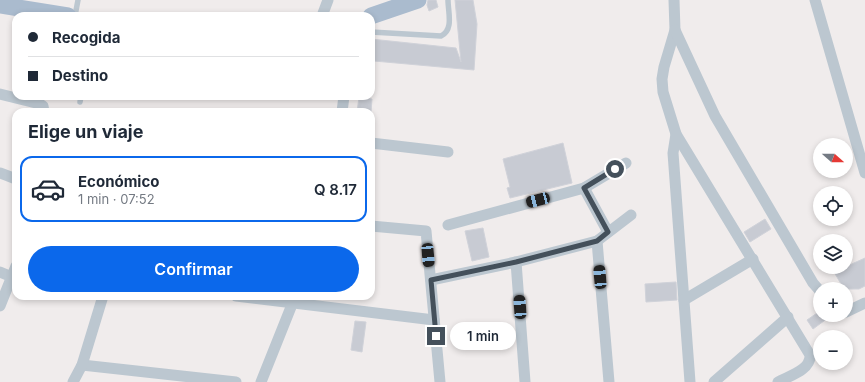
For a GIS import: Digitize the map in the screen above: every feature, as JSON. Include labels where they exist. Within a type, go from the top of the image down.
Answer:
[{"type":"main road","points":[[375,15],[418,0]]},
{"type":"main road","points":[[0,5],[43,12]]},
{"type":"street","points":[[324,12],[328,0]]},
{"type":"street","points":[[674,0],[676,30],[726,136],[813,282]]},
{"type":"street","points":[[815,0],[865,173]]},
{"type":"street","points":[[676,30],[664,67],[662,79],[663,92],[676,134],[810,355],[810,361],[807,366],[778,382]]},
{"type":"street","points":[[0,94],[12,97]]},
{"type":"street","points":[[24,100],[40,104],[43,108]]},
{"type":"street","points":[[676,134],[673,153],[690,382]]},
{"type":"street","points":[[375,143],[448,152]]},
{"type":"street","points":[[448,225],[584,188],[626,163]]},
{"type":"street","points":[[0,173],[12,178]]},
{"type":"street","points":[[584,188],[608,232]]},
{"type":"street","points":[[431,280],[516,262],[597,241],[631,215]]},
{"type":"street","points":[[375,226],[426,230],[440,382]]},
{"type":"street","points":[[597,241],[609,382]]},
{"type":"street","points":[[684,300],[753,260]]},
{"type":"street","points":[[516,262],[525,382]]},
{"type":"street","points":[[0,272],[12,271]]},
{"type":"street","points":[[0,306],[12,276]]},
{"type":"street","points":[[73,382],[82,365],[103,300]]},
{"type":"street","points":[[261,382],[294,300]]},
{"type":"street","points":[[301,300],[434,320]]},
{"type":"street","points":[[853,309],[865,303]]},
{"type":"street","points":[[714,382],[788,317]]},
{"type":"street","points":[[82,365],[236,382]]},
{"type":"lane","points":[[76,12],[78,0]]},
{"type":"lane","points":[[375,32],[441,36],[447,32],[449,26],[448,0]]},
{"type":"building","points":[[428,0],[436,0],[438,7],[429,11],[427,5]]},
{"type":"building","points":[[455,0],[473,0],[477,24],[474,70],[375,61],[375,39],[456,48],[461,62]]},
{"type":"building","points":[[359,100],[372,100],[371,108],[358,108]]},
{"type":"building","points":[[563,143],[572,183],[510,198],[507,188],[510,187],[503,159]]},
{"type":"building","points":[[765,219],[771,229],[750,242],[744,232]]},
{"type":"building","points":[[483,228],[489,257],[472,261],[465,231]]},
{"type":"building","points":[[865,258],[865,286],[859,289],[853,289],[853,282],[840,282],[835,274],[853,274],[853,263]]},
{"type":"building","points":[[676,282],[677,300],[646,302],[645,284]]},
{"type":"building","points":[[813,316],[813,322],[822,322],[813,329],[807,320]]},
{"type":"building","points":[[355,321],[366,322],[362,352],[351,350]]},
{"type":"route","points":[[436,336],[431,280],[516,262],[597,241],[608,232],[584,188],[615,169]]}]
